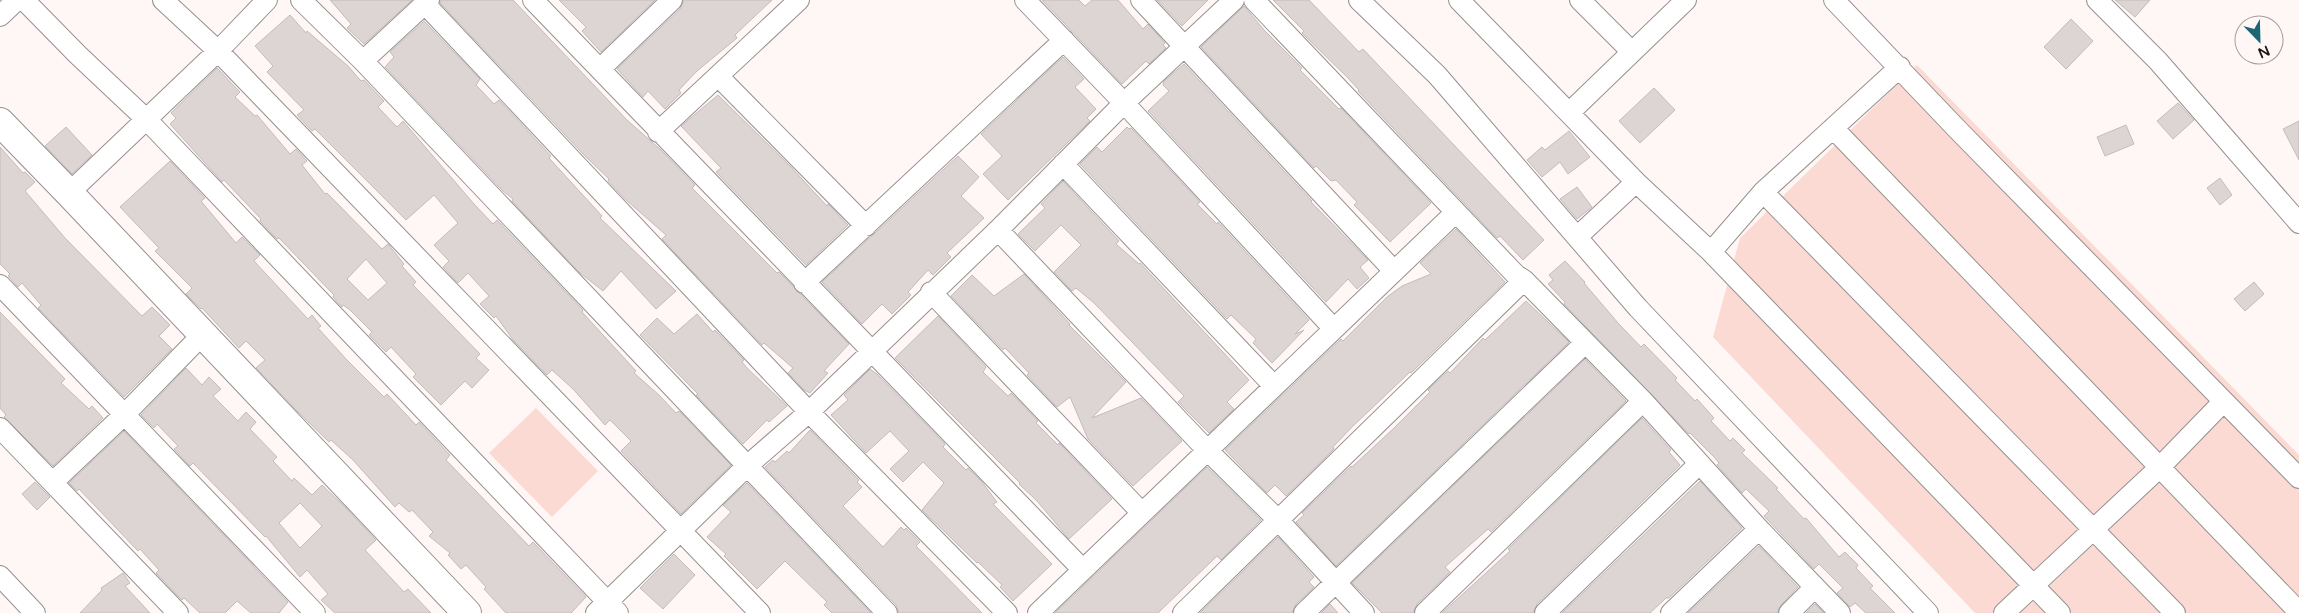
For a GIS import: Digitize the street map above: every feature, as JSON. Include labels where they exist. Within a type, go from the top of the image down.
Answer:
[{"type":"street","points":[[0,16],[17,0]]},
{"type":"street","points":[[24,0],[147,120],[607,609],[681,531],[747,466],[809,412],[931,292],[998,230],[1124,103],[1234,0]]},
{"type":"street","points":[[163,0],[218,52],[760,613]]},
{"type":"street","points":[[69,193],[218,52],[267,0]]},
{"type":"street","points":[[600,69],[672,0]]},
{"type":"street","points":[[658,132],[799,0]]},
{"type":"street","points":[[1025,0],[1124,103],[1334,329]]},
{"type":"street","points":[[1141,0],[1394,271]]},
{"type":"street","points":[[1254,0],[1516,275],[1524,280],[1643,401],[1759,529],[1840,613]]},
{"type":"street","points":[[1359,0],[1437,75],[1638,308],[1928,613]]},
{"type":"street","points":[[1459,0],[1636,182],[1711,252],[2060,613]]},
{"type":"street","points":[[1580,0],[1632,52]]},
{"type":"street","points":[[1569,114],[1686,0]]},
{"type":"street","points":[[1834,0],[1900,67],[1957,129],[2299,478]]},
{"type":"street","points":[[2097,0],[2158,61],[2299,224]]},
{"type":"street","points":[[306,2],[887,613]]},
{"type":"street","points":[[363,61],[427,2],[809,412],[1007,613]]},
{"type":"street","points":[[540,3],[658,132],[1083,570]]},
{"type":"street","points":[[804,283],[1064,40]]},
{"type":"street","points":[[1711,252],[1763,192],[1900,67]]},
{"type":"street","points":[[718,76],[866,226]]},
{"type":"street","points":[[0,122],[467,613]]},
{"type":"street","points":[[1833,128],[2299,612]]},
{"type":"street","points":[[1063,164],[1274,386]]},
{"type":"street","points":[[1577,237],[1636,182]]},
{"type":"street","points":[[1763,192],[2175,613]]},
{"type":"street","points":[[1038,613],[1456,212]]},
{"type":"street","points":[[998,230],[1208,450],[1279,520],[1364,613]]},
{"type":"street","points":[[1183,613],[1524,280]]},
{"type":"street","points":[[0,284],[315,613]]},
{"type":"street","points":[[931,292],[1142,513]]},
{"type":"street","points":[[53,482],[124,415],[203,334]]},
{"type":"street","points":[[1304,613],[1586,343]]},
{"type":"street","points":[[1425,613],[1643,401]]},
{"type":"street","points":[[2004,613],[2159,468],[2223,402]]},
{"type":"street","points":[[0,428],[178,613]]},
{"type":"street","points":[[1545,613],[1699,464]]},
{"type":"street","points":[[1671,613],[1759,529]]},
{"type":"street","points":[[0,576],[35,613]]},
{"type":"street","points":[[1789,613],[1815,587]]},
{"type":"shaded area","points":[[1917,65],[2299,455],[2299,613],[1975,613],[1713,337],[1740,238]]},
{"type":"shaded area","points":[[536,408],[598,471],[552,517],[489,453]]},
{"type":"building","points":[[330,0],[412,0],[364,44],[347,28],[351,24]]},
{"type":"building","points":[[441,0],[513,0],[627,120],[661,150],[695,185],[692,188],[777,273],[779,272],[849,344],[824,371],[828,373],[810,393],[804,390],[788,373],[793,368],[764,343],[762,345],[662,239],[666,235],[625,199],[608,181],[609,179],[440,3]]},
{"type":"building","points":[[559,0],[655,0],[601,52],[582,31],[586,27]]},
{"type":"building","points":[[684,0],[772,0],[735,35],[737,38],[697,71],[679,90],[681,93],[665,109],[648,91],[643,97],[617,69],[680,9]]},
{"type":"building","points":[[1042,0],[1079,0],[1085,6],[1092,0],[1118,0],[1143,29],[1148,24],[1165,43],[1163,45],[1166,48],[1149,64],[1146,61],[1122,84]]},
{"type":"building","points":[[1157,0],[1208,0],[1182,26]]},
{"type":"building","points":[[1273,0],[1309,0],[1359,52],[1363,49],[1544,240],[1523,260],[1500,236],[1497,238]]},
{"type":"building","points":[[2115,0],[2150,0],[2135,17]]},
{"type":"building","points":[[1244,6],[1264,30],[1302,68],[1300,70],[1339,109],[1341,108],[1431,203],[1390,242],[1354,205],[1357,202],[1336,180],[1331,181],[1316,166],[1314,168],[1201,47]]},
{"type":"building","points":[[290,15],[306,33],[307,31],[348,66],[361,81],[364,80],[384,101],[378,107],[397,127],[403,121],[493,224],[497,220],[583,310],[582,312],[636,371],[634,373],[676,413],[679,411],[731,465],[681,514],[621,451],[631,441],[610,420],[605,425],[573,389],[552,370],[547,375],[514,341],[496,316],[494,318],[480,304],[489,296],[468,273],[458,283],[443,267],[449,261],[434,245],[458,223],[434,195],[406,220],[315,129],[312,131],[297,115],[304,110],[267,72],[273,66],[255,46]]},
{"type":"building","points":[[2071,19],[2093,41],[2066,69],[2044,47]]},
{"type":"building","points":[[424,21],[480,79],[476,85],[494,104],[499,100],[551,156],[549,158],[602,216],[600,218],[676,291],[656,309],[621,271],[603,291],[579,272],[512,201],[513,199],[503,191],[385,67],[394,57],[390,52]]},
{"type":"building","points":[[1063,57],[1084,79],[1075,87],[1096,109],[1087,118],[1090,121],[1008,200],[983,174],[1002,156],[981,134]]},
{"type":"building","points":[[1184,64],[1311,202],[1368,260],[1360,267],[1369,278],[1357,289],[1348,279],[1326,302],[1148,111],[1169,91],[1163,85],[1164,81]]},
{"type":"building","points":[[217,68],[240,92],[235,97],[255,116],[257,115],[290,154],[296,149],[307,161],[302,165],[325,194],[327,193],[382,249],[388,244],[404,264],[402,266],[416,282],[413,285],[480,354],[476,358],[489,370],[472,388],[465,381],[441,405],[413,377],[416,374],[391,347],[386,352],[369,335],[372,332],[350,310],[343,305],[342,307],[333,297],[334,295],[279,238],[277,239],[224,180],[222,182],[170,124],[176,118],[171,113]],"holes":[[[366,259],[387,283],[368,300],[347,279]]]},
{"type":"building","points":[[1654,88],[1675,110],[1640,143],[1619,121]]},
{"type":"building","points":[[718,95],[848,225],[806,265],[716,172],[721,168],[681,126]]},
{"type":"building","points":[[2178,103],[2194,120],[2173,139],[2157,121]]},
{"type":"building","points":[[2299,121],[2299,160],[2283,129]]},
{"type":"building","points":[[2126,125],[2134,144],[2105,156],[2097,137]]},
{"type":"building","points":[[66,127],[92,155],[72,174],[45,146]]},
{"type":"building","points":[[1127,127],[1131,128],[1200,202],[1197,204],[1217,224],[1218,222],[1309,320],[1295,334],[1304,330],[1272,363],[1253,343],[1256,339],[1231,315],[1227,319],[1080,164],[1097,147],[1102,152]]},
{"type":"building","points":[[1569,131],[1590,157],[1568,174],[1560,162],[1542,177],[1527,160],[1542,147],[1545,150]]},
{"type":"building","points":[[0,147],[23,173],[25,172],[35,182],[25,191],[65,238],[142,316],[152,307],[170,325],[159,336],[172,349],[124,397],[38,308],[41,305],[22,283],[18,287],[8,276],[10,274],[0,264]]},
{"type":"building","points":[[958,156],[979,177],[961,196],[984,218],[947,253],[951,257],[933,275],[928,270],[908,292],[911,295],[892,314],[882,304],[862,324],[822,282]]},
{"type":"building","points":[[170,161],[205,198],[201,201],[236,243],[242,237],[260,255],[254,261],[308,319],[312,315],[321,326],[318,328],[346,359],[384,397],[387,394],[416,425],[419,422],[450,455],[446,460],[529,546],[533,542],[586,597],[571,613],[506,613],[484,589],[486,587],[466,565],[461,569],[448,555],[450,553],[429,536],[433,532],[412,510],[409,512],[399,503],[395,507],[353,460],[331,440],[329,442],[296,410],[256,368],[265,360],[246,341],[239,348],[202,308],[186,294],[192,288],[155,251],[159,248],[120,207]]},
{"type":"building","points":[[2220,178],[2232,195],[2220,205],[2207,188]]},
{"type":"building","points":[[1063,181],[1119,241],[1116,244],[1140,263],[1249,380],[1227,402],[1234,409],[1209,433],[1178,402],[1184,396],[1133,343],[1094,303],[1076,288],[1072,291],[1054,272],[1081,245],[1061,225],[1035,251],[1018,234],[1045,208],[1041,204]]},
{"type":"building","points":[[1577,187],[1592,207],[1577,219],[1560,199]]},
{"type":"building","points":[[1456,229],[1505,282],[1352,427],[1333,447],[1334,449],[1286,496],[1275,485],[1267,493],[1225,450],[1341,339],[1343,341],[1387,297],[1402,286],[1431,274],[1420,263]]},
{"type":"building","points":[[1565,261],[1585,282],[1618,323],[1641,347],[1644,344],[1677,378],[1675,380],[1695,401],[1697,399],[1714,418],[1711,421],[1730,441],[1733,438],[1745,450],[1742,453],[1778,488],[1776,489],[1804,519],[1806,518],[1839,557],[1845,552],[1858,565],[1856,568],[1873,586],[1870,588],[1895,613],[1866,613],[1855,603],[1850,607],[1837,593],[1843,588],[1819,564],[1814,569],[1764,516],[1769,511],[1746,489],[1742,493],[1717,465],[1719,463],[1714,457],[1689,434],[1564,304],[1565,302],[1548,284],[1553,280],[1549,275]]},
{"type":"building","points":[[1024,274],[1069,325],[1126,382],[1092,418],[1141,398],[1182,441],[1133,486],[1088,439],[1070,397],[1057,407],[1027,375],[1029,373],[1005,348],[1003,350],[951,296],[972,275],[994,296]]},
{"type":"building","points":[[2254,282],[2264,294],[2245,311],[2234,299]]},
{"type":"building","points":[[1526,301],[1569,342],[1336,566],[1296,522],[1304,515],[1302,513],[1393,429],[1448,371],[1450,373],[1483,338],[1485,340]]},
{"type":"building","points":[[0,312],[65,379],[61,383],[89,409],[92,406],[103,418],[53,466],[4,417],[6,415],[0,408]]},
{"type":"building","points":[[697,314],[713,332],[715,330],[744,360],[742,362],[747,368],[787,406],[769,422],[767,420],[743,444],[696,395],[698,394],[640,335],[657,318],[674,334]]},
{"type":"building","points":[[938,316],[986,367],[983,372],[1008,396],[1011,393],[1038,421],[1036,423],[1058,445],[1059,443],[1112,499],[1069,539],[1020,483],[895,358]]},
{"type":"building","points":[[1585,359],[1626,401],[1491,532],[1488,529],[1445,567],[1450,572],[1417,604],[1413,613],[1382,613],[1352,583]]},
{"type":"building","points":[[186,368],[202,385],[209,377],[221,389],[213,396],[238,421],[246,412],[256,422],[250,429],[277,457],[273,461],[292,481],[294,478],[312,495],[322,485],[343,505],[376,540],[365,550],[404,592],[408,589],[431,613],[335,613],[321,600],[328,594],[307,570],[300,577],[266,536],[193,463],[190,466],[174,449],[178,446],[157,424],[154,428],[141,415]],"holes":[[[300,503],[322,526],[300,548],[279,523]]]},
{"type":"building","points":[[870,369],[945,444],[943,447],[966,470],[968,468],[981,481],[997,502],[993,504],[1052,564],[1013,601],[1000,587],[1002,585],[922,510],[944,483],[923,462],[903,482],[890,469],[909,451],[890,431],[866,453],[831,415],[848,400],[844,395]]},
{"type":"building","points":[[1642,418],[1671,450],[1669,452],[1680,465],[1537,604],[1533,613],[1442,613],[1510,551],[1508,549]]},
{"type":"building","points":[[810,430],[859,480],[857,482],[862,487],[843,506],[883,547],[901,527],[904,530],[906,528],[920,542],[916,546],[982,613],[899,613],[896,605],[765,467],[773,460],[775,462],[787,451],[789,453]]},
{"type":"building","points":[[124,431],[288,602],[279,613],[251,613],[237,601],[225,613],[200,613],[184,598],[182,600],[156,573],[159,570],[140,549],[138,551],[79,489],[77,491],[69,483]]},
{"type":"building","points":[[1207,467],[1261,520],[1221,560],[1217,556],[1158,613],[1055,613]]},
{"type":"building","points":[[1700,481],[1742,528],[1669,598],[1666,598],[1650,613],[1562,613]]},
{"type":"building","points":[[35,482],[50,497],[37,510],[22,494]]},
{"type":"building","points":[[747,483],[871,613],[832,613],[824,605],[827,602],[785,561],[757,589],[724,556],[726,554],[707,537],[731,512],[723,505]]},
{"type":"building","points":[[1278,537],[1314,577],[1309,582],[1314,587],[1296,604],[1292,613],[1200,613]]},
{"type":"building","points":[[1759,546],[1798,587],[1781,605],[1777,613],[1688,613]]},
{"type":"building","points":[[674,554],[695,575],[663,609],[640,588]]},
{"type":"building","points":[[123,573],[130,583],[125,586],[150,613],[80,613],[102,590],[101,588]]},
{"type":"building","points":[[1330,604],[1338,613],[1321,613]]},
{"type":"building","points":[[1815,604],[1824,613],[1806,613]]}]
